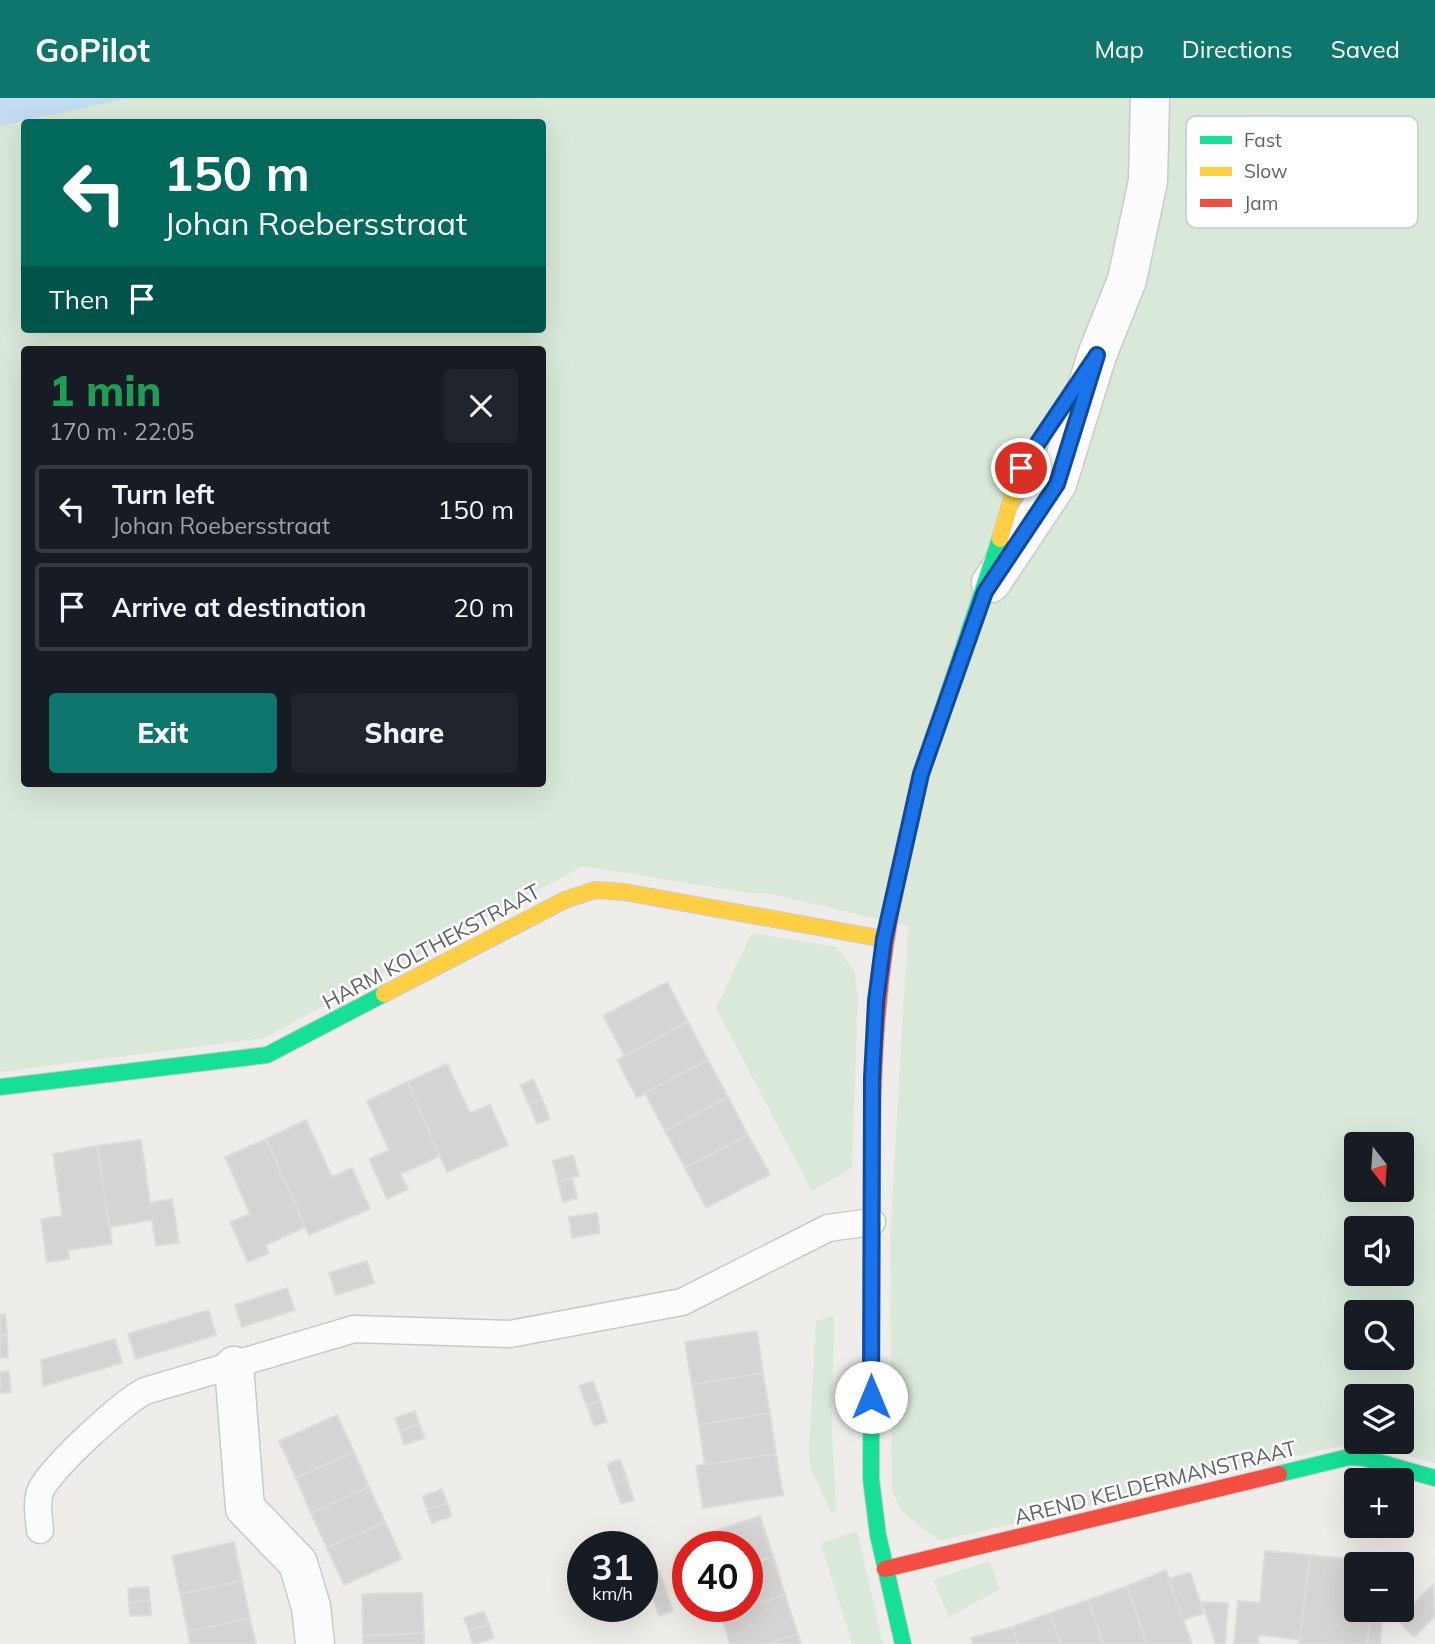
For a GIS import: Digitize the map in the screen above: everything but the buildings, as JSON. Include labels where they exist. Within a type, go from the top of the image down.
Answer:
[{"type":"street","points":[[903,1644],[885,1569],[872,1479],[872,1222],[876,1001],[884,939],[921,774],[985,592],[1057,484],[1097,355],[1127,280],[1147,181],[1150,98]]},
{"type":"street","name":"HARM KOLTHEKSTRAAT","points":[[0,1087],[267,1055],[565,900],[596,890],[624,892],[884,939]]},
{"type":"street","points":[[234,1366],[245,1508],[298,1563],[311,1607],[315,1644]]},
{"type":"street","name":"AREND KELDERMANSTRAAT","points":[[885,1569],[1349,1457],[1364,1458],[1435,1478]]},
{"type":"lane","points":[[40,1530],[38,1504],[44,1485],[126,1401],[145,1391],[354,1329],[510,1334],[682,1302],[828,1227],[872,1222]]},
{"type":"green space","points":[[0,98],[1435,98],[1435,1463],[1402,1454],[1414,1454],[1414,1384],[1344,1384],[1344,1445],[940,1541],[902,1512],[892,1491],[890,1239],[908,926],[771,894],[750,893],[583,866],[264,1038],[0,1072]]},
{"type":"green space","points":[[752,933],[836,947],[855,972],[858,996],[852,1168],[812,1191],[716,1008]]},
{"type":"green space","points":[[834,1315],[832,1431],[836,1510],[831,1512],[810,1467],[809,1447],[816,1321]]},
{"type":"green space","points":[[857,1531],[883,1644],[852,1644],[821,1543]]},
{"type":"green space","points":[[989,1561],[1000,1589],[949,1617],[933,1580]]},
{"type":"water","points":[[0,98],[129,98],[32,119],[21,119],[21,121],[0,126]]},
{"type":"traffic: fast","points":[[898,877],[921,774],[1000,539]]},
{"type":"traffic: fast","points":[[0,1087],[267,1055],[384,994]]},
{"type":"traffic: fast","points":[[872,1189],[871,1479],[878,1535],[903,1644]]},
{"type":"traffic: fast","points":[[1279,1474],[1349,1457],[1364,1458],[1435,1478]]},
{"type":"traffic: slow","points":[[1000,539],[1021,468],[1097,355]]},
{"type":"traffic: slow","points":[[384,994],[565,900],[595,890],[624,892],[884,939]]},
{"type":"traffic: jam","points":[[872,1189],[879,994],[898,877]]},
{"type":"traffic: jam","points":[[885,1569],[1279,1474]]},
{"type":"route","points":[[871,1397],[872,1078],[876,1001],[884,939],[921,774],[985,592],[1057,484],[1097,355],[1021,468]]}]
